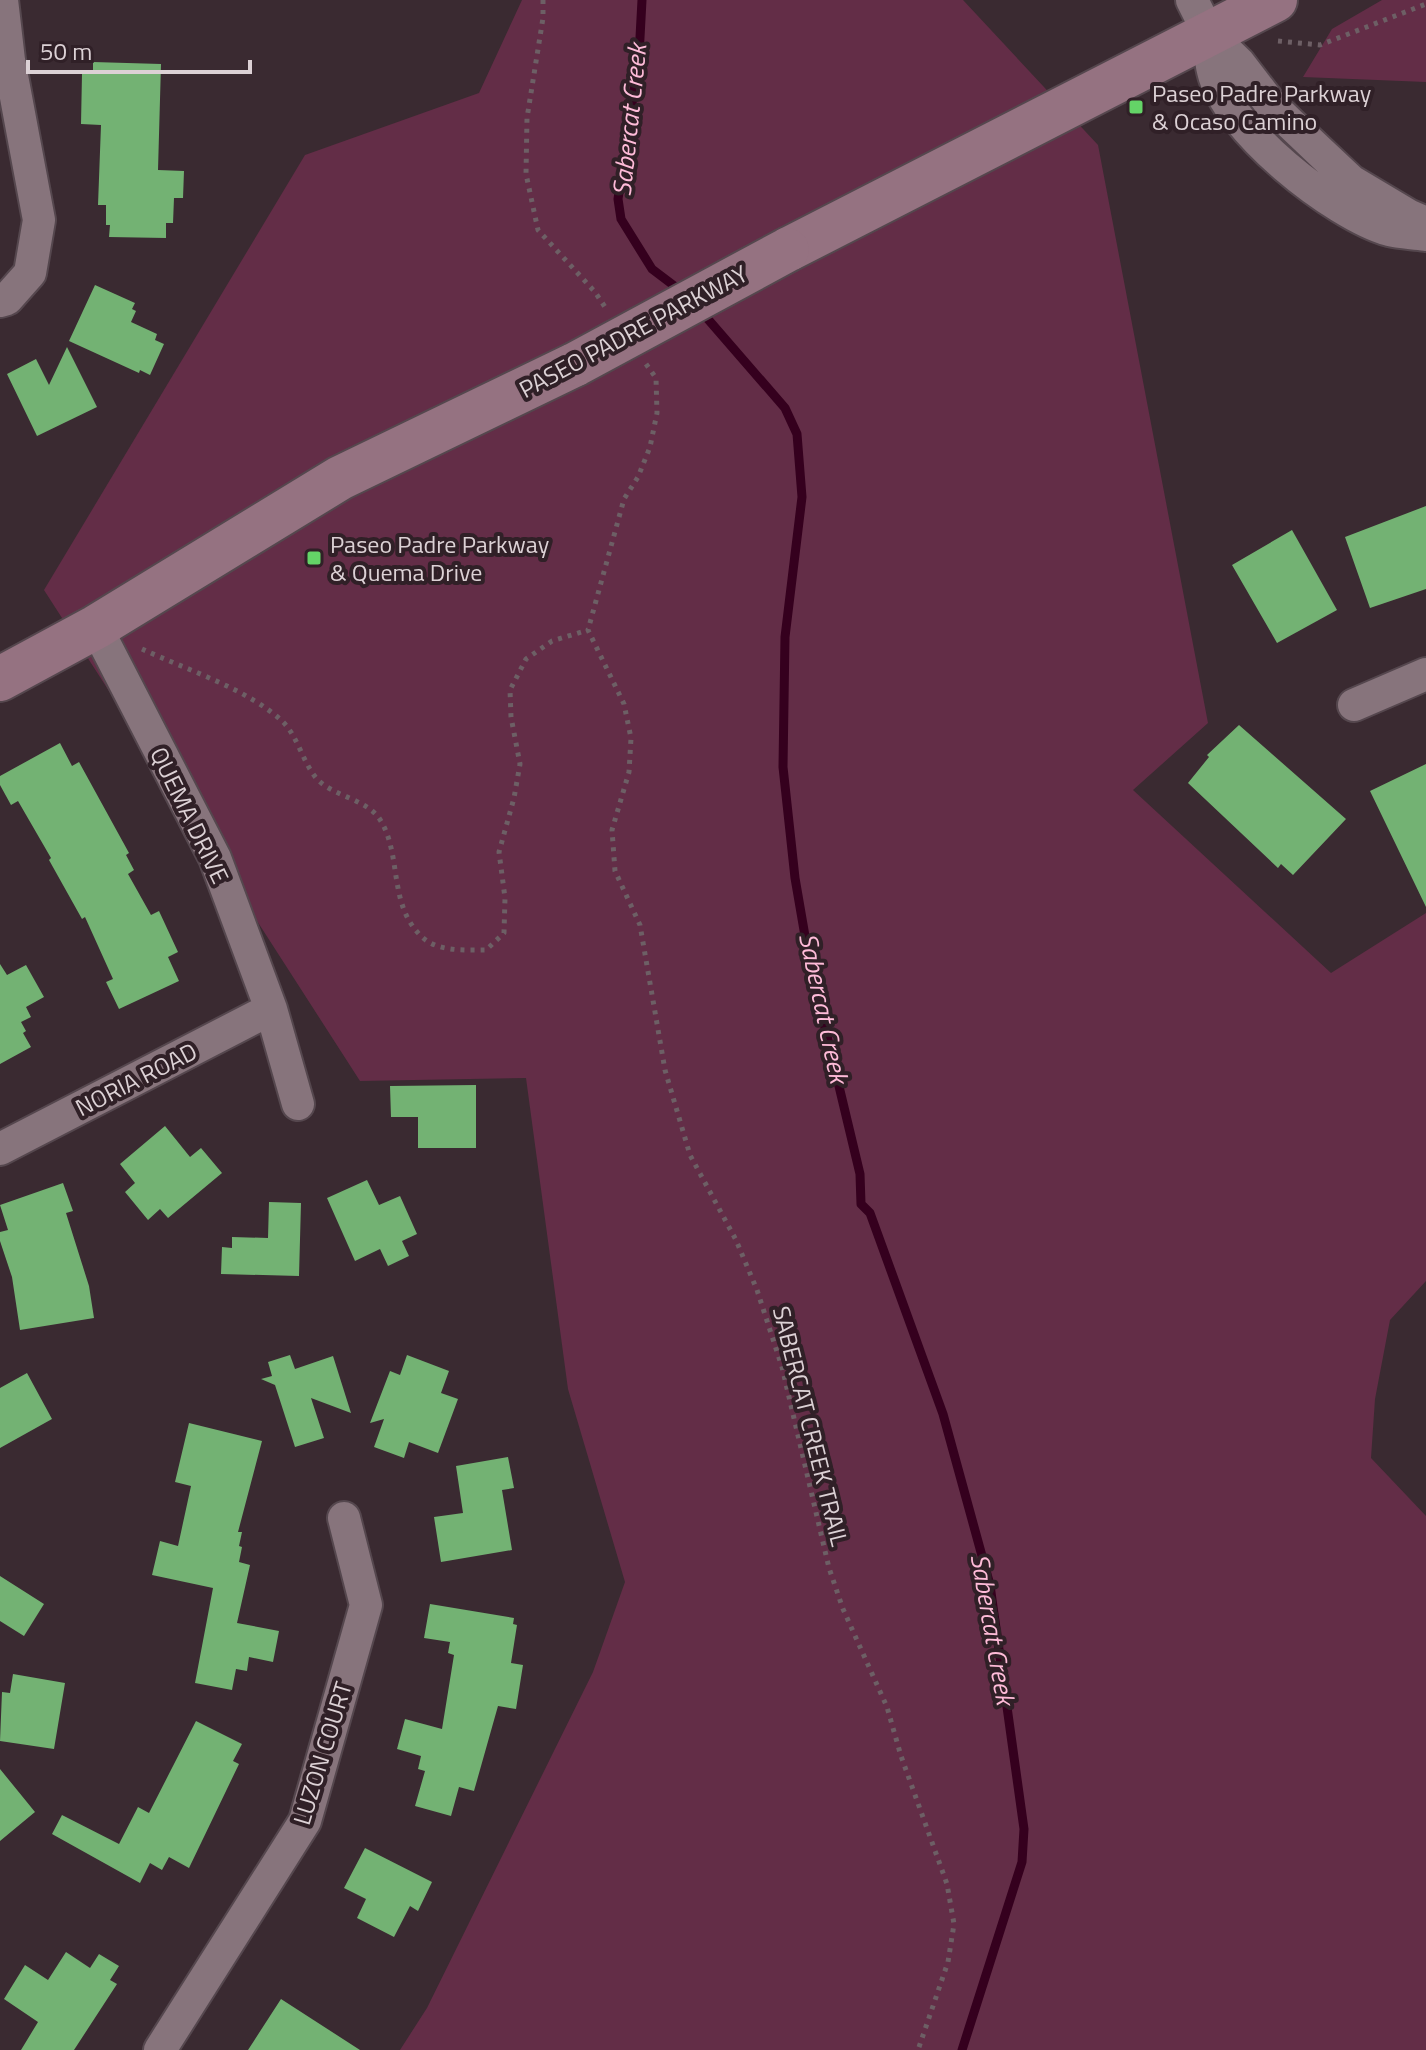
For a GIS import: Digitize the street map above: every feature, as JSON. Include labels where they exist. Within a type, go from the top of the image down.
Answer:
[{"type":"main road","name":"PASEO PADRE PARKWAY","points":[[0,679],[96,627],[340,478],[576,364],[787,250],[1201,17],[1274,20]]},
{"type":"street","points":[[0,301],[7,299],[30,273],[39,220],[9,60],[2,0]]},
{"type":"street","points":[[1201,17],[1272,106],[1351,181],[1426,223]]},
{"type":"street","points":[[1201,17],[1213,74],[1232,110],[1271,154],[1315,191],[1353,214],[1389,230],[1426,235]]},
{"type":"street","name":"QUEMA DRIVE","points":[[96,627],[215,858],[271,1009],[298,1104]]},
{"type":"street","points":[[1354,705],[1426,674]]},
{"type":"street","name":"NORIA ROAD","points":[[0,1149],[271,1009]]},
{"type":"street","name":"LUZON COURT","points":[[160,2050],[305,1821],[366,1605],[344,1518]]},
{"type":"path","points":[[1274,20],[1320,45],[1426,4]]},
{"type":"path","name":"SABERCAT CREEK TRAIL","points":[[96,627],[257,702],[285,724],[318,780],[377,816],[390,841],[403,909],[422,938],[447,949],[486,950],[504,933],[505,898],[499,852],[520,764],[511,717],[510,690],[526,659],[552,641],[588,630],[624,704],[631,738],[629,772],[612,830],[615,871],[640,925],[665,1070],[690,1155],[736,1240],[757,1290],[782,1367],[829,1568],[843,1609],[887,1707],[901,1756],[947,1884],[954,1924],[948,1962],[918,2050]]},
{"type":"shaded area","points":[[522,0],[963,0],[1098,145],[1208,723],[1133,790],[1331,973],[1426,913],[1426,1281],[1390,1320],[1375,1399],[1371,1458],[1426,1516],[1426,2050],[400,2050],[427,2008],[593,1672],[625,1582],[568,1389],[526,1078],[360,1081],[44,590],[305,155],[479,93]]},
{"type":"shaded area","points":[[1382,0],[1426,0],[1426,82],[1303,77],[1332,29]]},
{"type":"building","points":[[93,62],[161,64],[158,170],[184,171],[183,198],[174,198],[173,223],[166,223],[166,238],[109,237],[106,205],[98,205],[101,125],[81,124],[82,74],[93,74]]},
{"type":"building","points":[[95,285],[135,303],[132,309],[136,311],[131,322],[157,334],[155,340],[164,344],[150,375],[140,370],[139,373],[69,341]]},
{"type":"building","points":[[67,347],[97,407],[37,436],[7,374],[36,359],[49,385]]},
{"type":"building","points":[[1426,506],[1426,589],[1370,608],[1345,537]]},
{"type":"building","points":[[1292,530],[1337,610],[1277,643],[1232,565]]},
{"type":"building","points":[[1239,725],[1346,819],[1293,875],[1281,864],[1278,868],[1188,783],[1209,757],[1207,755]]},
{"type":"building","points":[[60,743],[72,766],[79,762],[129,853],[126,855],[134,870],[128,874],[151,915],[159,911],[178,952],[168,957],[179,981],[119,1009],[106,982],[113,979],[85,917],[82,919],[18,801],[11,805],[0,785],[0,776]]},
{"type":"building","points":[[1426,764],[1426,907],[1370,791]]},
{"type":"building","points":[[0,964],[7,975],[26,965],[44,997],[26,1007],[31,1017],[21,1022],[31,1047],[0,1064]]},
{"type":"building","points":[[476,1085],[476,1148],[418,1148],[418,1117],[391,1117],[390,1086]]},
{"type":"building","points":[[165,1126],[190,1157],[201,1148],[222,1173],[168,1218],[160,1209],[148,1220],[125,1192],[135,1183],[120,1164]]},
{"type":"building","points":[[367,1180],[379,1205],[400,1196],[417,1234],[402,1241],[409,1256],[388,1266],[380,1249],[355,1261],[327,1198]]},
{"type":"building","points":[[63,1183],[73,1211],[66,1213],[89,1286],[94,1318],[20,1330],[12,1277],[0,1241],[0,1232],[8,1230],[0,1205]]},
{"type":"building","points":[[269,1202],[301,1203],[299,1276],[221,1274],[222,1247],[232,1248],[232,1237],[268,1238]]},
{"type":"building","points":[[290,1355],[295,1369],[333,1356],[351,1413],[311,1398],[324,1438],[295,1447],[275,1385],[261,1379],[272,1376],[268,1362]]},
{"type":"building","points":[[407,1355],[449,1371],[441,1393],[458,1399],[438,1453],[409,1442],[404,1458],[374,1447],[384,1419],[370,1423],[390,1371],[400,1375]]},
{"type":"building","points":[[27,1373],[52,1419],[0,1448],[0,1388]]},
{"type":"building","points":[[189,1423],[262,1441],[238,1532],[242,1532],[239,1562],[250,1565],[237,1623],[279,1631],[273,1662],[249,1657],[247,1671],[236,1669],[232,1690],[195,1683],[213,1588],[152,1575],[160,1541],[178,1546],[191,1486],[175,1482]]},
{"type":"building","points":[[508,1457],[514,1488],[502,1490],[512,1550],[441,1562],[434,1517],[463,1513],[456,1466]]},
{"type":"building","points":[[0,1576],[44,1604],[24,1636],[0,1621]]},
{"type":"building","points":[[430,1604],[514,1618],[513,1624],[517,1625],[511,1663],[523,1665],[516,1709],[498,1706],[474,1791],[459,1787],[451,1816],[415,1806],[425,1771],[418,1769],[421,1756],[397,1749],[405,1719],[442,1729],[454,1655],[448,1653],[450,1642],[424,1638]]},
{"type":"building","points":[[13,1674],[65,1683],[54,1749],[0,1741],[2,1692],[10,1693]]},
{"type":"building","points":[[196,1721],[242,1744],[233,1761],[239,1764],[189,1868],[169,1857],[162,1870],[150,1863],[140,1883],[52,1834],[62,1815],[119,1844],[138,1807],[149,1813]]},
{"type":"building","points":[[0,1769],[35,1812],[0,1841]]},
{"type":"building","points":[[365,1848],[432,1882],[418,1911],[410,1906],[394,1937],[357,1918],[366,1899],[344,1888]]},
{"type":"building","points":[[66,1952],[90,1968],[99,1954],[119,1966],[110,1980],[117,1984],[74,2050],[21,2050],[38,2022],[4,1999],[25,1965],[48,1980]]},
{"type":"building","points":[[281,1999],[360,2050],[248,2050]]},
{"type":"waterway","name":"Sabercat Creek","points":[[642,0],[639,56],[618,199],[621,219],[652,269],[681,291]]},
{"type":"waterway","name":"Sabercat Creek","points":[[700,310],[785,408],[797,434],[802,497],[785,637],[783,767],[795,878],[810,965],[860,1174],[861,1204],[870,1213],[943,1414],[990,1585],[1024,1829],[1022,1862],[962,2050]]},
{"type":"place","name":"Paseo Padre Parkway & Ocaso Camino","points":[[1136,107]]},
{"type":"place","name":"Paseo Padre Parkway & Quema Drive","points":[[314,558]]}]
